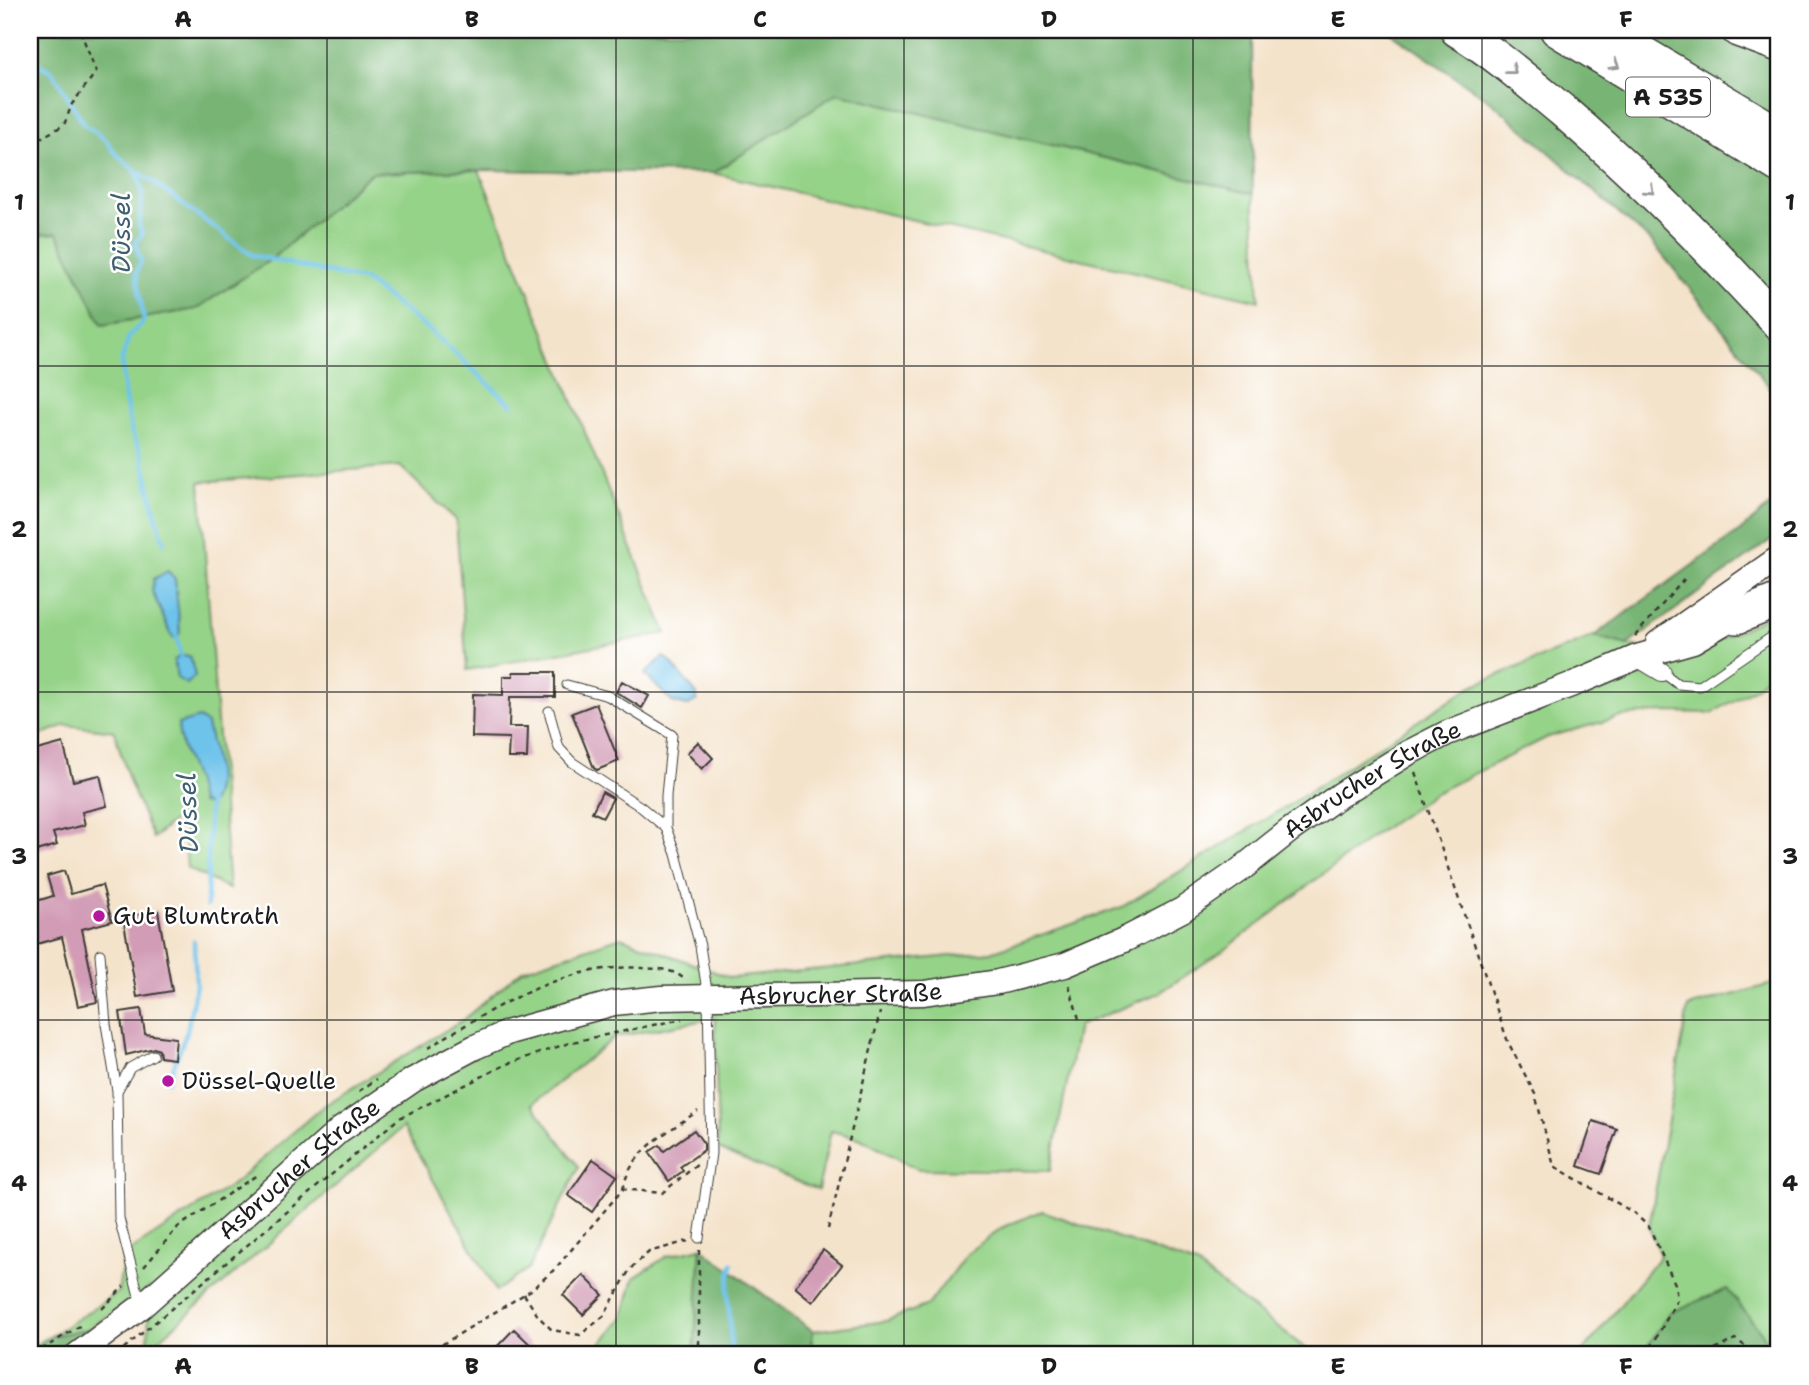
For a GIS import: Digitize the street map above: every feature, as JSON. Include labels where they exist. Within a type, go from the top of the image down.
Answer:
[{"type":"highway","points":[[1457,30],[1537,89],[1600,143],[1685,223],[1779,324]]},
{"type":"highway","name":"A 535","points":[[1557,30],[1779,166]]},
{"type":"highway","name":"A 535","points":[[1604,30],[1779,134]]},
{"type":"highway","points":[[1738,30],[1779,45]]},
{"type":"highway","points":[[1737,617],[1779,600]]},
{"type":"main road","name":"Asbrucher Straße","points":[[77,1355],[102,1339],[142,1306],[340,1130],[403,1086],[445,1062],[509,1032],[614,1003],[661,998],[708,1005],[782,994],[924,993],[998,982],[1065,965],[1126,939],[1182,910],[1340,795],[1408,753],[1447,733],[1581,681],[1779,558]]},
{"type":"main road","name":"Asbrucher Straße","points":[[1636,647],[1693,641],[1737,617],[1779,586]]},
{"type":"street","points":[[1636,647],[1662,672]]},
{"type":"lane","points":[[1662,672],[1678,684],[1700,686],[1779,632]]},
{"type":"lane","points":[[567,685],[608,696],[672,735],[666,828],[676,854],[700,946],[708,1005],[711,1153],[699,1238]]},
{"type":"lane","points":[[549,711],[559,748],[572,762],[641,807],[666,828]]},
{"type":"lane","points":[[100,954],[106,1024],[117,1091],[120,1218],[142,1306]]},
{"type":"lane","points":[[117,1091],[130,1068],[153,1055]]},
{"type":"path","points":[[30,144],[64,125],[72,103],[96,72],[80,30]]},
{"type":"path","points":[[1636,647],[1687,576]]},
{"type":"path","points":[[1408,753],[1508,1042],[1535,1094],[1554,1166],[1634,1213],[1649,1227],[1675,1284],[1677,1300],[1647,1355]]},
{"type":"path","points":[[1065,965],[1079,1019]]},
{"type":"path","points":[[828,1229],[882,995]]},
{"type":"path","points":[[116,1355],[398,1119],[507,1063],[572,1042],[708,1005]]},
{"type":"path","points":[[425,1355],[524,1294],[555,1269],[624,1189],[626,1174],[645,1148],[710,1102]]},
{"type":"path","points":[[624,1189],[662,1193],[711,1153]]},
{"type":"path","points":[[524,1294],[552,1330],[580,1335],[604,1316],[630,1269],[649,1252],[699,1238],[699,1355]]},
{"type":"path","points":[[1706,1355],[1735,1339],[1755,1353],[1754,1355]]},
{"type":"green space","points":[[30,30],[1252,30],[1253,194],[837,93],[713,173],[479,170],[371,173],[273,258],[196,309],[102,325],[57,233],[30,235]]},
{"type":"green space","points":[[1387,30],[1779,30],[1779,399],[1652,242],[1493,103]]},
{"type":"green space","points":[[837,93],[1253,194],[1259,301],[713,173]]},
{"type":"green space","points":[[479,170],[666,633],[467,670],[456,520],[400,466],[200,482],[229,889],[187,868],[183,813],[153,838],[130,783],[114,731],[66,725],[30,739],[30,235],[57,233],[103,325],[196,309],[273,258],[371,173]]},
{"type":"green space","points":[[1779,498],[1779,534],[1627,645],[1594,636],[1740,531]]},
{"type":"green space","points":[[1779,611],[1779,664],[1755,688],[1712,713],[1663,712],[1624,716],[1548,737],[1435,793],[1374,835],[1230,946],[1159,993],[1078,1026],[1050,1171],[918,1169],[859,1138],[831,1131],[818,1190],[718,1149],[715,1018],[615,1037],[532,1104],[579,1167],[529,1268],[496,1291],[403,1127],[148,1349],[149,1288],[88,1329],[51,1336],[118,1292],[124,1255],[236,1182],[322,1107],[464,1019],[522,970],[621,937],[731,978],[991,952],[1122,907],[1295,801],[1472,686],[1594,636],[1678,659]]},
{"type":"green space","points":[[1779,982],[1779,1355],[1774,1355],[1771,1345],[1727,1289],[1670,1313],[1642,1355],[1580,1355],[1660,1256],[1649,1227],[1688,1007]]},
{"type":"green space","points":[[1042,1211],[1196,1265],[1314,1355],[810,1355],[813,1331],[886,1321],[928,1305],[967,1253],[1003,1227]]},
{"type":"green space","points":[[701,1248],[694,1355],[592,1355],[623,1317],[634,1278],[667,1256]]},
{"type":"green space","points":[[701,1248],[813,1331],[809,1355],[694,1355]]},
{"type":"green space","points":[[1727,1289],[1771,1345],[1774,1355],[1642,1355],[1669,1313]]},
{"type":"green space","points":[[88,1329],[52,1355],[30,1355],[30,1348],[51,1336]]},
{"type":"water","points":[[168,571],[175,579],[180,632],[177,638],[172,637],[152,591],[154,579]]},
{"type":"water","points":[[181,656],[190,656],[195,676],[187,684],[177,678],[174,660]]},
{"type":"water","points":[[663,657],[668,659],[697,694],[697,700],[687,706],[672,702],[645,674]]},
{"type":"water","points":[[199,718],[207,724],[216,766],[216,787],[209,806],[201,803],[184,753],[178,724]]},
{"type":"building","points":[[513,672],[555,672],[555,697],[510,697],[509,727],[528,727],[527,758],[508,758],[509,738],[472,737],[473,694],[503,695],[503,676],[513,676]]},
{"type":"building","points":[[622,681],[649,696],[642,708],[616,692]]},
{"type":"building","points":[[596,704],[619,761],[597,770],[572,713]]},
{"type":"building","points":[[698,742],[713,758],[702,769],[687,753]]},
{"type":"building","points":[[63,743],[73,781],[100,775],[107,806],[82,812],[85,825],[53,833],[57,845],[30,853],[30,752]]},
{"type":"building","points":[[602,792],[613,798],[603,817],[592,812]]},
{"type":"building","points":[[64,871],[71,894],[102,885],[112,921],[82,929],[97,1002],[78,1006],[62,937],[30,946],[30,903],[53,896],[47,876]]},
{"type":"building","points":[[158,911],[172,991],[137,997],[123,917]]},
{"type":"building","points":[[141,1009],[145,1034],[176,1038],[174,1059],[160,1057],[159,1050],[154,1048],[126,1055],[120,1012]]},
{"type":"building","points":[[1593,1121],[1617,1129],[1601,1174],[1578,1166]]},
{"type":"building","points":[[694,1130],[704,1144],[704,1150],[680,1167],[683,1171],[669,1181],[649,1152],[660,1145],[664,1151]]},
{"type":"building","points":[[593,1159],[617,1176],[592,1212],[568,1195]]},
{"type":"building","points":[[823,1250],[842,1265],[813,1302],[795,1287]]},
{"type":"building","points":[[583,1275],[603,1295],[583,1315],[563,1295]]},
{"type":"building","points":[[514,1329],[534,1348],[528,1355],[489,1355]]},
{"type":"waterway","name":"Düssel","points":[[30,38],[35,44],[38,64],[53,72],[84,124],[106,140],[116,154],[137,172],[143,193],[139,224],[142,234],[135,243],[141,262],[136,273],[144,321],[129,336],[122,360],[124,393],[132,434],[141,453],[164,542]]},
{"type":"waterway","points":[[137,172],[252,255],[366,281],[429,330],[512,405]]},
{"type":"waterway","name":"Düssel","points":[[176,633],[182,662]]},
{"type":"waterway","name":"Düssel","points":[[207,906],[209,802]]},
{"type":"waterway","name":"Düssel","points":[[168,1081],[187,1031],[196,985],[194,941]]},
{"type":"waterway","points":[[732,1264],[728,1288],[731,1348],[734,1355]]},
{"type":"place","name":"Gut Blumtrath","points":[[99,916]]},
{"type":"place","name":"Düssel-Quelle","points":[[168,1081]]}]
